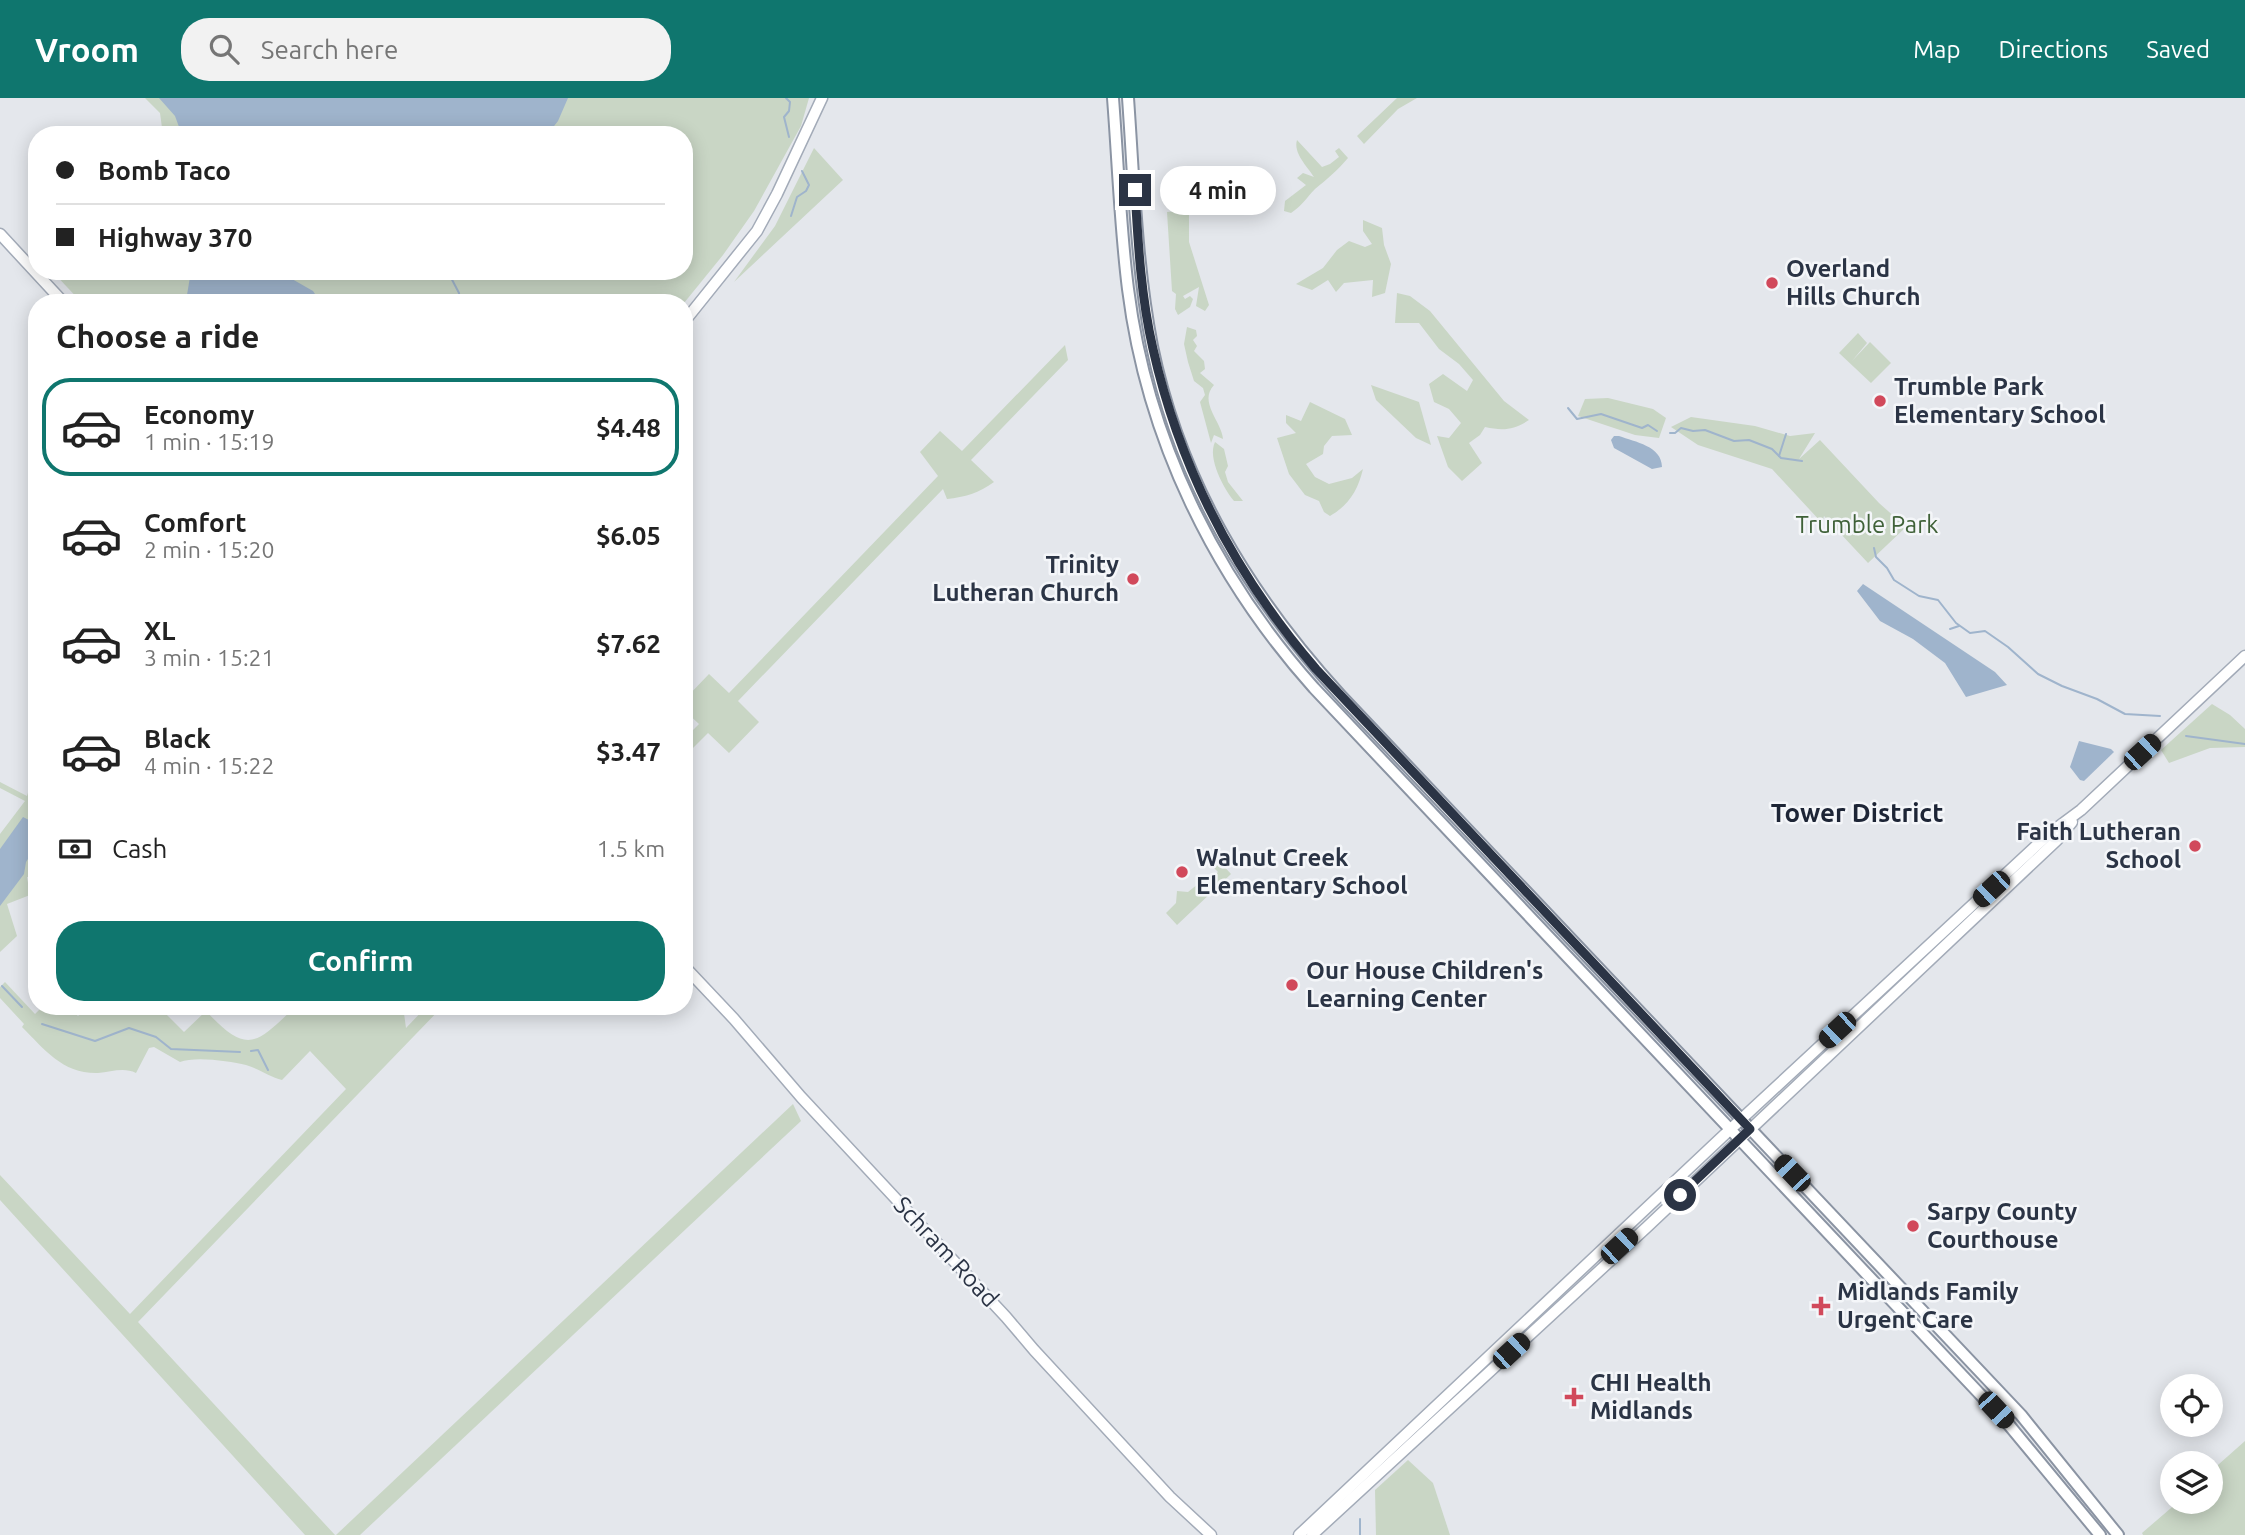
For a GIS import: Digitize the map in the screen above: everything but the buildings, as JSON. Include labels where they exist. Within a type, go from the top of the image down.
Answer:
[{"type":"highway","points":[[1113,98],[1123,242],[1135,334],[1162,435],[1174,468],[1200,525],[1236,587],[1287,659],[1652,1046],[1736,1124]]},
{"type":"highway","points":[[1128,98],[1146,306],[1152,347],[1168,404],[1185,456],[1222,534],[1295,652]]},
{"type":"highway","points":[[1200,525],[1283,642],[1394,752],[1736,1124],[2009,1425],[2100,1535]]},
{"type":"highway","points":[[1745,1134],[1837,1220],[2021,1415],[2118,1535]]},
{"type":"main road","points":[[693,311],[757,231],[822,98]]},
{"type":"main road","points":[[0,234],[28,264]]},
{"type":"main road","points":[[43,280],[56,294]]},
{"type":"main road","points":[[1312,1535],[1327,1515],[1637,1217],[2050,833],[2081,810],[2245,656]]},
{"type":"main road","points":[[1299,1535],[1327,1515],[1647,1227],[2057,839],[2081,810]]},
{"type":"main road","name":"Schram Road","points":[[693,976],[1170,1497],[1211,1535]]},
{"type":"main road","points":[[1647,1227],[1647,1220],[1682,1176]]},
{"type":"main road","points":[[1608,1262],[1609,1255],[1637,1228],[1637,1217]]},
{"type":"green space","points":[[145,98],[809,98],[801,126],[754,211],[691,294],[74,294],[60,280],[693,280],[693,126],[162,126],[160,113]]},
{"type":"green space","points":[[1397,98],[1417,98],[1398,109],[1364,144],[1357,136]]},
{"type":"green space","points":[[1297,140],[1322,167],[1339,157],[1335,151],[1339,148],[1348,158],[1291,213],[1284,211],[1285,201],[1306,185],[1297,178],[1303,173],[1314,177],[1299,155]]},
{"type":"green space","points":[[814,148],[843,180],[734,282],[775,226]]},
{"type":"green space","points":[[1189,210],[1189,242],[1209,305],[1205,311],[1196,306],[1199,287],[1183,296],[1185,299],[1190,296],[1193,299],[1190,307],[1178,315],[1175,309],[1176,294],[1172,291],[1167,212]]},
{"type":"green space","points":[[1363,220],[1382,228],[1384,245],[1391,264],[1385,293],[1372,297],[1373,280],[1344,283],[1336,292],[1328,280],[1312,290],[1296,284],[1323,268],[1337,250],[1349,241],[1365,247],[1372,244],[1363,231]]},
{"type":"green space","points":[[1397,293],[1410,296],[1430,311],[1504,401],[1529,420],[1508,429],[1485,427],[1480,435],[1469,443],[1482,463],[1462,481],[1448,467],[1437,436],[1449,438],[1461,423],[1449,409],[1434,402],[1429,384],[1443,374],[1467,391],[1473,380],[1459,364],[1439,349],[1419,323],[1395,323]]},
{"type":"green space","points":[[1187,327],[1196,330],[1197,336],[1193,340],[1197,346],[1194,351],[1204,361],[1205,369],[1200,373],[1214,385],[1210,392],[1210,405],[1223,439],[1214,435],[1211,443],[1200,402],[1205,395],[1203,388],[1194,381],[1184,344]]},
{"type":"green space","points":[[1858,333],[1867,343],[1852,361],[1870,342],[1891,363],[1871,383],[1839,353]]},
{"type":"green space","points":[[1065,345],[1068,360],[971,460],[994,482],[966,496],[947,499],[943,489],[738,701],[759,722],[729,753],[708,733],[693,748],[693,730],[699,724],[693,718],[693,691],[709,674],[729,693],[938,476],[920,452],[940,431],[962,451]]},
{"type":"green space","points":[[1371,385],[1419,402],[1431,445],[1416,438],[1376,400]]},
{"type":"green space","points":[[1608,398],[1653,409],[1666,418],[1659,438],[1635,435],[1578,416],[1585,399]]},
{"type":"green space","points":[[1310,402],[1345,419],[1352,435],[1332,436],[1324,446],[1323,454],[1306,464],[1315,477],[1329,484],[1352,478],[1363,469],[1352,496],[1330,516],[1324,512],[1319,501],[1305,495],[1289,474],[1277,438],[1296,433],[1286,423],[1286,415],[1301,421]]},
{"type":"green space","name":"Trumble Park","points":[[1691,417],[1755,426],[1790,436],[1815,433],[1799,459],[1820,440],[1879,503],[1906,527],[1868,563],[1824,516],[1822,523],[1772,469],[1698,445],[1671,427]]},
{"type":"green space","points":[[1215,442],[1224,449],[1228,482],[1243,501],[1234,501],[1221,481],[1213,456]]},
{"type":"green space","points":[[2212,704],[2230,715],[2245,729],[2245,747],[2210,748],[2169,763],[2161,750]]},
{"type":"green space","points":[[0,782],[27,796],[28,793],[28,896],[7,904],[17,936],[0,952],[0,834],[25,801],[0,788]]},
{"type":"green space","points":[[1220,862],[1231,874],[1177,925],[1166,913],[1176,903],[1177,891],[1188,892],[1208,876],[1211,879],[1218,872],[1214,868]]},
{"type":"green space","points":[[5,982],[28,1007],[28,1015],[167,1015],[184,1032],[202,1015],[210,1015],[232,1035],[252,1040],[271,1029],[286,1015],[404,1015],[406,1028],[418,1015],[434,1015],[138,1322],[335,1535],[305,1535],[0,1200],[0,1175],[130,1314],[346,1089],[310,1051],[282,1080],[231,1062],[203,1059],[180,1062],[154,1047],[149,1048],[136,1073],[122,1070],[98,1073],[75,1069],[56,1059],[22,1027],[24,1024],[0,998],[0,987]]},
{"type":"green space","points":[[793,1104],[801,1121],[360,1535],[336,1535]]},
{"type":"green space","points":[[2245,1441],[2245,1535],[2143,1535],[2142,1533],[2164,1514],[2223,1514],[2223,1460]]},
{"type":"green space","points":[[1408,1460],[1433,1483],[1450,1535],[1376,1535],[1375,1490]]},
{"type":"water","points":[[159,98],[568,98],[554,126],[179,126],[175,116]]},
{"type":"water","points":[[190,280],[294,280],[315,294],[187,294]]},
{"type":"water","points":[[1614,436],[1653,450],[1658,454],[1662,467],[1652,469],[1614,448],[1611,440]]},
{"type":"water","points":[[1863,584],[1995,672],[2007,685],[1966,697],[1945,663],[1913,639],[1880,621],[1857,591]]},
{"type":"water","points":[[2079,741],[2114,752],[2084,781],[2080,780],[2070,767]]},
{"type":"water","points":[[23,817],[28,820],[28,859],[24,874],[0,906],[0,849]]},
{"type":"waterway","points":[[786,98],[790,102],[789,111],[784,117],[789,137]]},
{"type":"waterway","points":[[791,216],[797,197],[806,191],[809,185],[802,171]]},
{"type":"waterway","points":[[452,280],[459,294]]},
{"type":"waterway","points":[[1568,408],[1577,419],[1601,414],[1642,428],[1648,425],[1657,431]]},
{"type":"waterway","points":[[1670,433],[1681,428],[1705,430],[1734,441],[1749,440],[1772,449],[1781,458],[1802,461]]},
{"type":"waterway","points":[[1779,456],[1786,434]]},
{"type":"waterway","points":[[1874,548],[1876,557],[1894,580],[1919,596],[1938,600],[1956,623],[1970,633],[1985,631],[2038,674],[2125,714],[2160,716]]},
{"type":"waterway","points":[[1950,629],[1959,626]]},
{"type":"waterway","points":[[2186,736],[2245,744]]},
{"type":"waterway","points":[[2,986],[22,1007]]},
{"type":"waterway","points":[[42,1024],[95,1041],[129,1028],[156,1037],[171,1049],[240,1052]]},
{"type":"waterway","points":[[251,1051],[258,1050],[268,1070]]},
{"type":"waterway","points":[[1360,1519],[1360,1535]]},
{"type":"place","name":"Overland Hills Church","points":[[1772,283]]},
{"type":"place","name":"Trumble Park Elementary School","points":[[1880,401]]},
{"type":"place","name":"Trinity Lutheran Church","points":[[1133,579]]},
{"type":"place","name":"Faith Lutheran School","points":[[2195,846]]},
{"type":"place","name":"Walnut Creek Elementary School","points":[[1182,872]]},
{"type":"place","name":"Our House Children's Learning Center","points":[[1292,985]]},
{"type":"place","name":"Sarpy County Courthouse","points":[[1913,1226]]},
{"type":"place","name":"Midlands Family Urgent Care","points":[[1821,1306]]},
{"type":"place","name":"CHI Health Midlands","points":[[1574,1397]]},
{"type":"district","name":"Tower District","points":[[1857,813]]},
{"type":"route","points":[[1135,190],[1147,316],[1164,390],[1185,456],[1228,546],[1247,578],[1282,628],[1316,669],[1750,1129],[1680,1195]]}]
